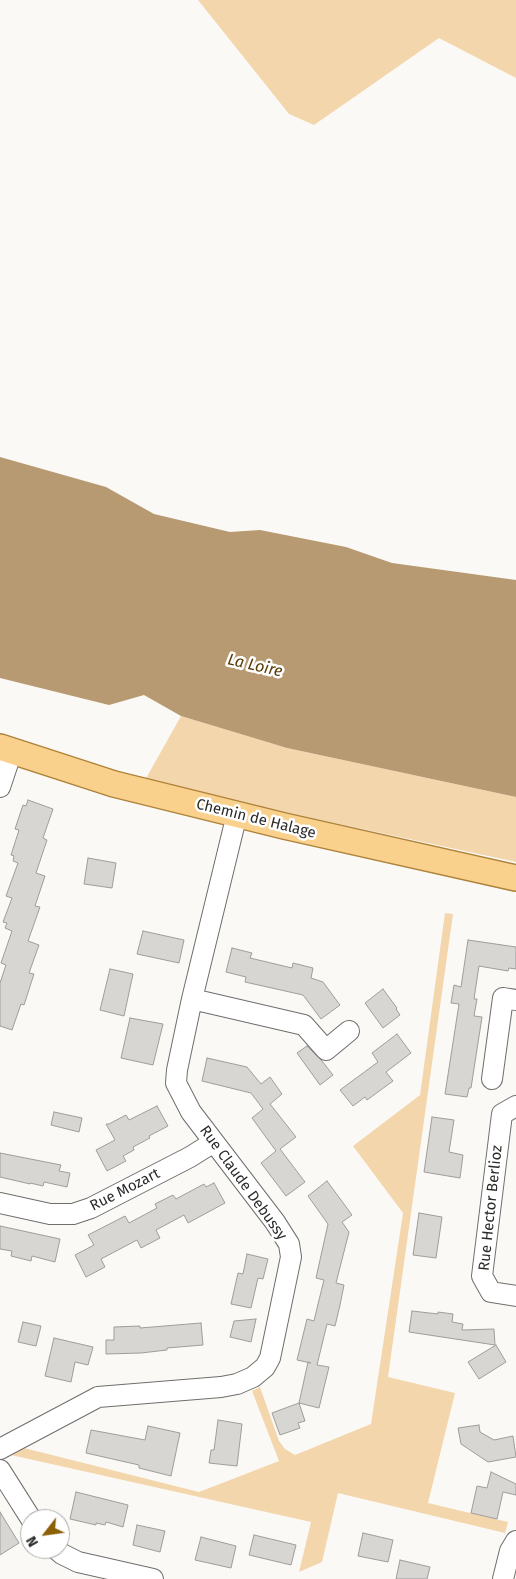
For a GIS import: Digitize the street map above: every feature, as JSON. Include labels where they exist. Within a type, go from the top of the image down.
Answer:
[{"type":"main road","name":"Chemin de Halage","points":[[6,749],[114,784],[516,878]]},
{"type":"street","points":[[0,788],[6,749]]},
{"type":"street","name":"Rue Claude Debussy","points":[[0,1448],[98,1397],[221,1388],[253,1377],[265,1368],[270,1358],[291,1257],[289,1244],[275,1222],[192,1112],[176,1083],[192,999],[237,814]]},
{"type":"street","points":[[492,1078],[508,1026],[504,998],[516,1000]]},
{"type":"street","points":[[192,999],[304,1025],[326,1050],[349,1031]]},
{"type":"street","name":"Rue Hector Berlioz","points":[[516,1106],[502,1114],[482,1276],[491,1292],[516,1296]]},
{"type":"street","name":"Rue Mozart","points":[[0,1203],[50,1214],[73,1214],[91,1208],[190,1157],[214,1142]]},
{"type":"street","points":[[0,1470],[25,1509]]},
{"type":"street","points":[[504,1579],[510,1551],[516,1541]]},
{"type":"street","points":[[70,1557],[78,1562],[153,1579]]},
{"type":"shaded area","points":[[198,0],[516,0],[516,78],[439,38],[314,125],[289,114]]},
{"type":"shaded area","points":[[181,716],[287,748],[516,797],[516,862],[144,782]]},
{"type":"shaded area","points":[[445,913],[453,914],[388,1377],[455,1393],[428,1503],[508,1522],[505,1533],[338,1493],[322,1562],[299,1572],[311,1522],[11,1455],[24,1448],[199,1492],[279,1461],[252,1391],[260,1387],[279,1441],[285,1449],[295,1455],[371,1424],[403,1213],[353,1146],[420,1095]]},
{"type":"water","name":"La Loire","points":[[0,457],[106,487],[154,514],[230,532],[260,530],[346,547],[392,563],[516,580],[516,797],[287,748],[181,716],[144,695],[109,705],[0,678]]},
{"type":"building","points":[[28,800],[53,809],[43,838],[47,840],[36,873],[45,876],[35,906],[40,907],[28,941],[39,945],[29,973],[34,974],[24,1005],[21,1004],[12,1030],[0,1026],[0,983],[6,965],[1,963],[12,931],[5,928],[7,923],[3,922],[12,898],[6,896],[18,863],[13,861],[14,856],[11,855],[19,830],[15,829],[23,805],[26,806]]},
{"type":"building","points":[[88,858],[116,863],[112,888],[84,884]]},
{"type":"building","points":[[143,931],[184,940],[179,963],[137,954]]},
{"type":"building","points":[[468,940],[516,947],[516,969],[509,968],[508,971],[479,966],[474,999],[477,999],[474,1016],[482,1017],[471,1088],[469,1088],[467,1097],[445,1094],[459,1004],[451,1003],[454,985],[461,987]]},
{"type":"building","points":[[232,948],[252,953],[250,958],[292,968],[293,963],[313,968],[311,978],[323,982],[340,1005],[321,1019],[303,995],[245,982],[246,977],[226,972]]},
{"type":"building","points":[[110,969],[133,974],[124,1016],[100,1010]]},
{"type":"building","points":[[383,989],[400,1015],[383,1028],[365,1003]]},
{"type":"building","points":[[130,1018],[163,1024],[153,1065],[121,1058]]},
{"type":"building","points":[[397,1034],[411,1053],[386,1072],[393,1081],[367,1100],[365,1097],[353,1106],[340,1090],[378,1062],[372,1053]]},
{"type":"building","points":[[307,1046],[333,1075],[320,1085],[297,1053]]},
{"type":"building","points":[[207,1058],[247,1067],[261,1084],[270,1077],[282,1094],[270,1104],[296,1137],[280,1149],[305,1182],[286,1196],[261,1163],[276,1151],[252,1118],[263,1109],[251,1093],[202,1081]]},
{"type":"building","points":[[157,1106],[168,1126],[133,1147],[134,1150],[123,1156],[126,1161],[107,1171],[96,1150],[115,1140],[106,1124],[126,1115],[129,1120]]},
{"type":"building","points":[[54,1112],[82,1118],[79,1132],[51,1125]]},
{"type":"building","points":[[432,1117],[454,1120],[449,1152],[463,1155],[460,1178],[424,1172]]},
{"type":"building","points":[[0,1153],[61,1165],[59,1171],[70,1173],[67,1187],[44,1182],[43,1186],[0,1177]]},
{"type":"building","points":[[327,1181],[352,1215],[342,1222],[349,1232],[336,1283],[344,1285],[340,1305],[335,1326],[327,1324],[317,1365],[329,1367],[319,1408],[299,1403],[308,1362],[297,1360],[307,1319],[314,1321],[324,1280],[316,1278],[328,1224],[308,1196]]},
{"type":"building","points":[[214,1183],[225,1203],[188,1223],[184,1215],[156,1230],[160,1238],[141,1248],[137,1240],[101,1259],[105,1267],[86,1277],[75,1255],[94,1245],[88,1235],[125,1216],[129,1223],[157,1208],[155,1204],[173,1195],[176,1199],[204,1184],[206,1187]]},
{"type":"building","points":[[419,1213],[442,1217],[436,1258],[413,1255]]},
{"type":"building","points":[[0,1226],[60,1239],[55,1262],[32,1256],[31,1261],[11,1256],[12,1251],[0,1249]]},
{"type":"building","points":[[247,1254],[268,1259],[263,1279],[258,1278],[251,1308],[231,1304],[238,1273],[243,1274]]},
{"type":"building","points":[[412,1311],[453,1314],[452,1322],[463,1324],[462,1330],[494,1329],[495,1345],[409,1332]]},
{"type":"building","points":[[256,1319],[251,1342],[230,1337],[234,1321]]},
{"type":"building","points":[[23,1322],[41,1326],[36,1346],[18,1342]]},
{"type":"building","points":[[201,1323],[203,1345],[167,1348],[167,1350],[141,1353],[106,1354],[106,1340],[114,1340],[114,1327],[140,1326],[140,1328]]},
{"type":"building","points":[[54,1338],[93,1347],[88,1365],[75,1362],[71,1382],[45,1376]]},
{"type":"building","points":[[496,1345],[506,1362],[479,1379],[468,1362]]},
{"type":"building","points":[[299,1403],[305,1421],[298,1423],[300,1428],[280,1435],[272,1413]]},
{"type":"building","points":[[218,1420],[242,1424],[237,1466],[209,1463],[211,1450],[214,1450]]},
{"type":"building","points":[[479,1425],[480,1432],[494,1440],[513,1436],[516,1457],[488,1462],[461,1444],[458,1428]]},
{"type":"building","points":[[148,1426],[180,1433],[171,1476],[139,1468],[139,1465],[86,1453],[91,1430],[145,1440]]},
{"type":"building","points":[[491,1472],[516,1484],[516,1495],[503,1492],[497,1519],[471,1513],[477,1486],[487,1488]]},
{"type":"building","points":[[76,1492],[128,1505],[123,1527],[106,1522],[105,1525],[96,1523],[96,1525],[70,1519]]},
{"type":"building","points":[[0,1512],[19,1543],[0,1555]]},
{"type":"building","points":[[137,1525],[165,1531],[160,1552],[133,1545]]},
{"type":"building","points":[[363,1533],[393,1540],[388,1562],[358,1556]]},
{"type":"building","points":[[254,1535],[296,1545],[291,1565],[249,1555]]},
{"type":"building","points":[[201,1537],[236,1546],[231,1568],[195,1560]]},
{"type":"building","points":[[400,1560],[430,1567],[427,1579],[396,1579]]}]
